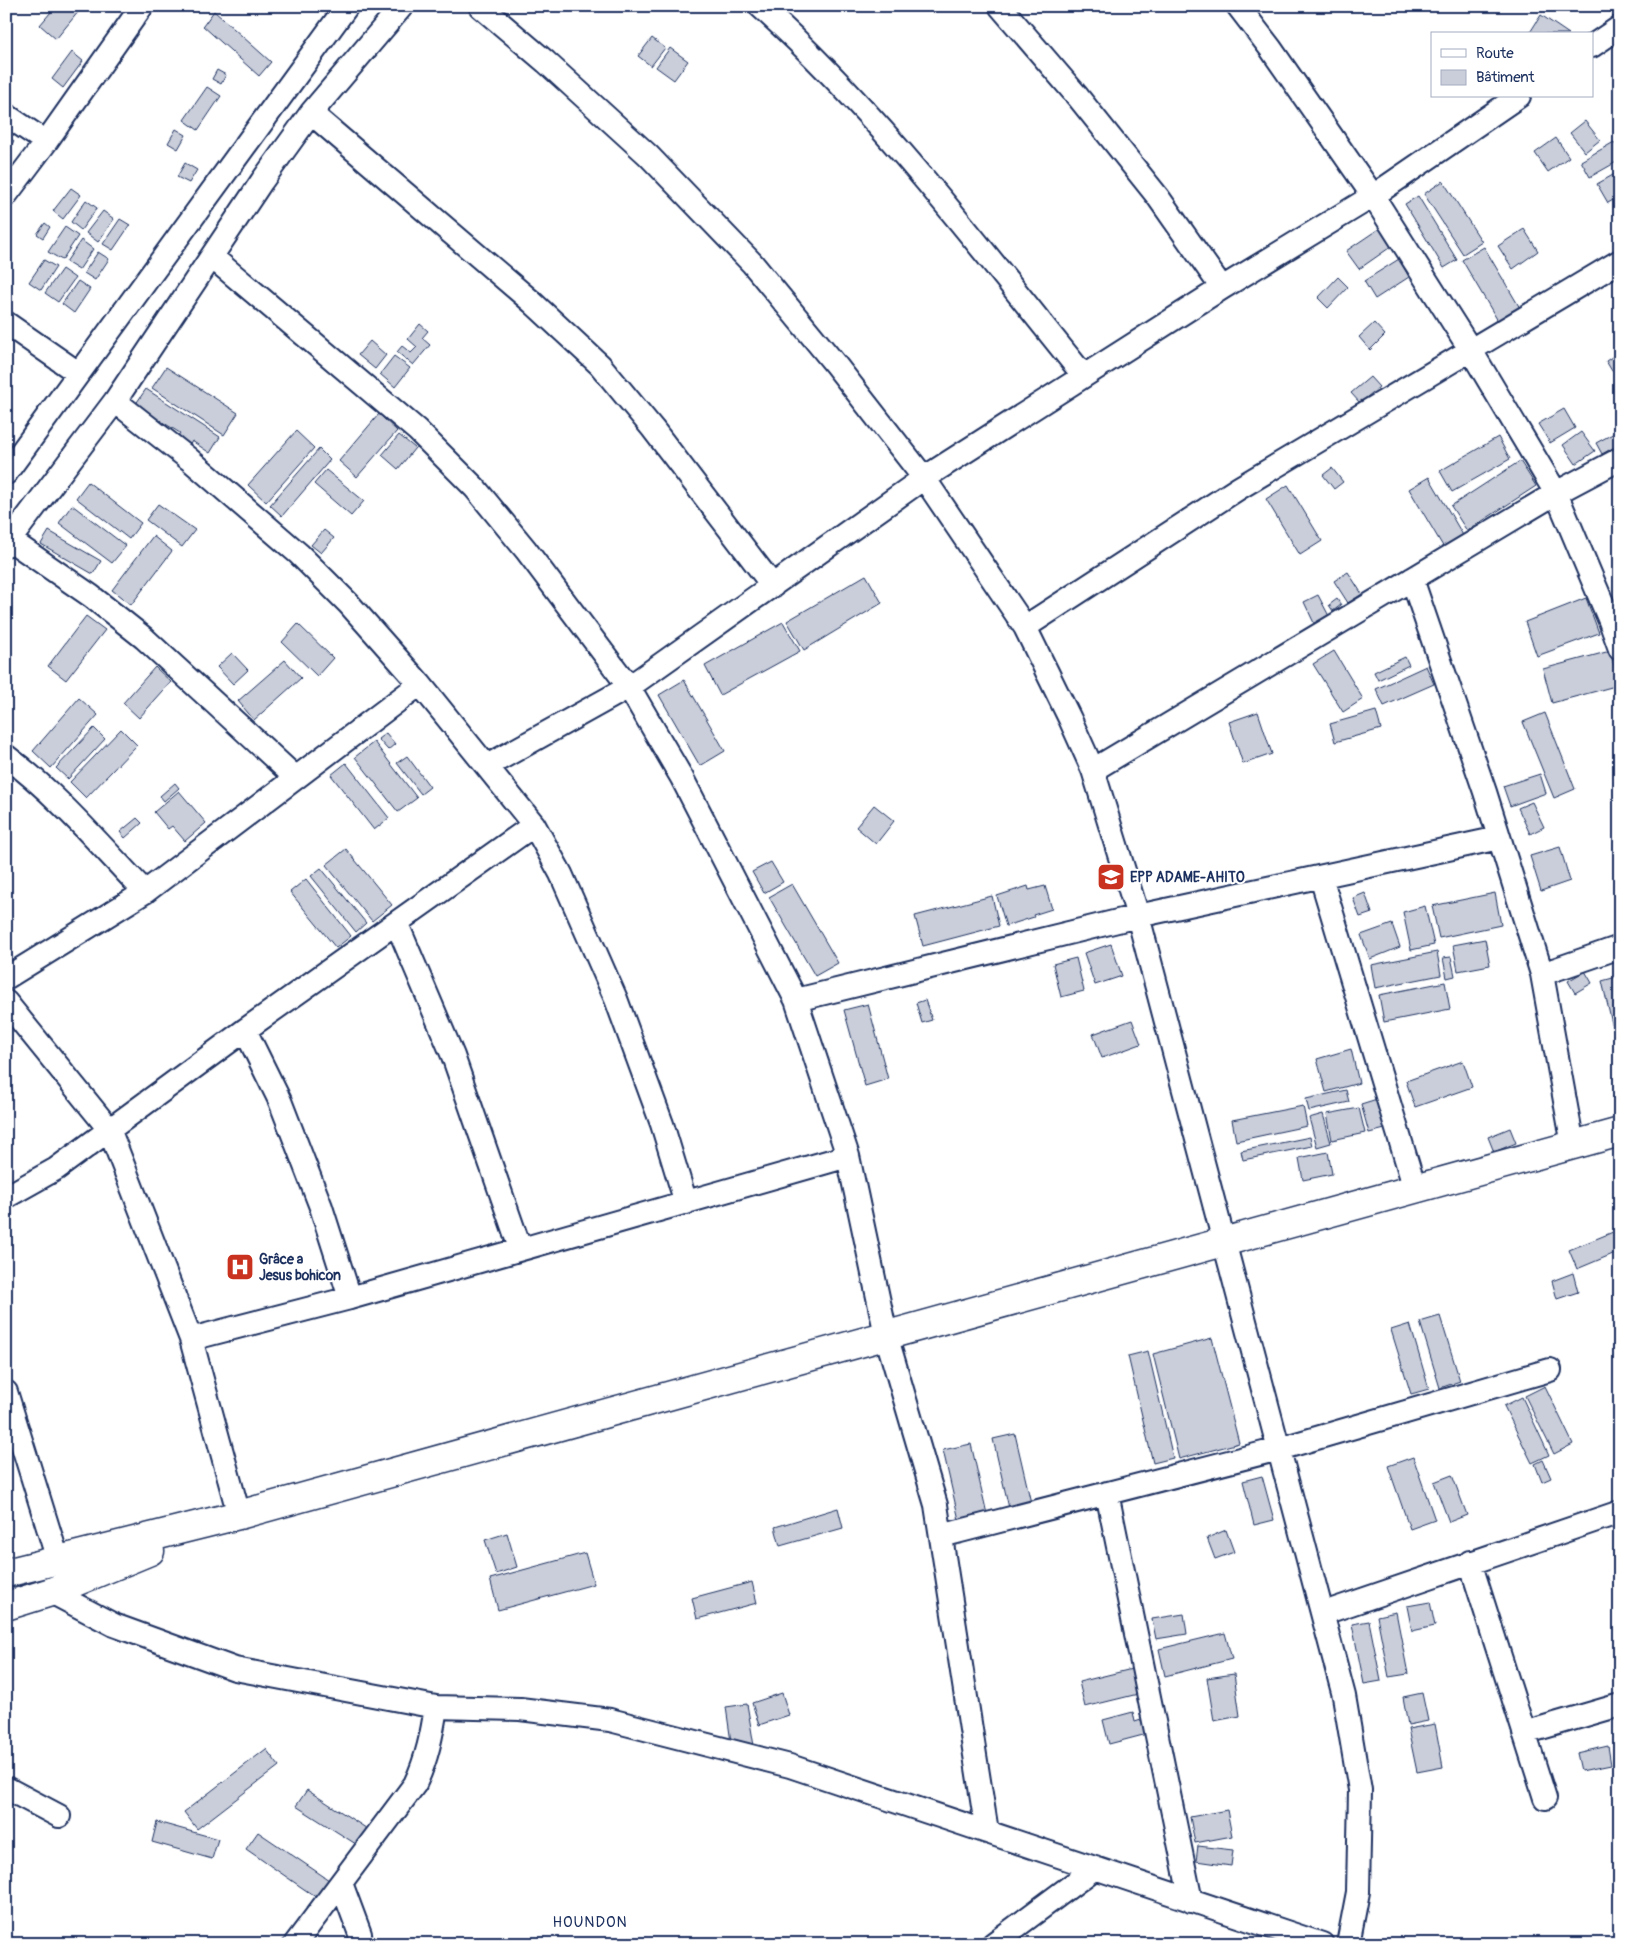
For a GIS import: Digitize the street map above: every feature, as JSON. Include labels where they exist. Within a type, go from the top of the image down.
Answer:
[{"type":"main road","points":[[6,1573],[239,1515],[1620,1132]]},
{"type":"main road","points":[[6,1606],[51,1592],[239,1515]]},
{"type":"street","points":[[6,195],[46,142],[142,6]]},
{"type":"street","points":[[6,473],[347,6]]},
{"type":"street","points":[[296,778],[144,638],[91,596],[8,542],[115,401],[262,182],[311,113],[402,6]]},
{"type":"street","points":[[480,6],[546,62],[648,155],[752,263],[835,364],[924,478],[1025,627],[1070,718],[1092,770],[1138,916],[1324,1613],[1344,1696],[1360,1790],[1358,1892],[1348,1944]]},
{"type":"street","points":[[760,6],[802,44],[856,100],[916,169],[1084,376]]},
{"type":"street","points":[[1000,6],[1078,97],[1158,197],[1222,288]]},
{"type":"street","points":[[1238,6],[1271,49],[1373,196],[1470,349],[1556,493],[1610,621],[1620,650]]},
{"type":"street","points":[[1594,45],[1620,27]]},
{"type":"street","points":[[487,766],[629,687],[924,478],[1222,288],[1373,196],[1515,98]]},
{"type":"street","points":[[311,113],[532,302],[600,365],[653,429],[773,586]]},
{"type":"street","points":[[6,115],[46,142]]},
{"type":"street","points":[[212,257],[417,430],[475,488],[526,550],[629,687],[682,778],[796,1000],[848,1156],[886,1335],[936,1505],[987,1832]]},
{"type":"street","points":[[1025,627],[1239,488],[1620,261]]},
{"type":"street","points":[[6,323],[78,373]]},
{"type":"street","points":[[115,401],[189,459],[299,554],[349,604],[420,684],[534,825],[561,874],[616,999],[662,1124],[686,1203]]},
{"type":"street","points":[[1092,770],[1556,493],[1620,459]]},
{"type":"street","points":[[1412,578],[1499,838],[1542,974],[1573,1145]]},
{"type":"street","points":[[6,978],[145,892],[420,684]]},
{"type":"street","points":[[6,756],[26,771],[68,811],[145,892]]},
{"type":"street","points":[[6,1197],[56,1168],[245,1030],[534,825]]},
{"type":"street","points":[[796,1000],[1138,916],[1499,838]]},
{"type":"street","points":[[1321,877],[1415,1189]]},
{"type":"street","points":[[397,924],[453,1056],[520,1248]]},
{"type":"street","points":[[1542,974],[1620,947]]},
{"type":"street","points":[[6,1002],[109,1129],[191,1339],[239,1515]]},
{"type":"street","points":[[245,1030],[280,1101],[321,1207],[350,1298]]},
{"type":"street","points":[[191,1339],[350,1298],[848,1156]]},
{"type":"street","points":[[941,1536],[1280,1449],[1550,1370]]},
{"type":"street","points":[[6,1392],[58,1560]]},
{"type":"street","points":[[1107,1493],[1190,1901]]},
{"type":"street","points":[[1324,1613],[1620,1512]]},
{"type":"street","points":[[1470,1562],[1545,1798]]},
{"type":"street","points":[[51,1592],[114,1625],[236,1669],[436,1707],[520,1709],[610,1720],[790,1766],[1322,1944]]},
{"type":"street","points":[[1524,1733],[1620,1704]]},
{"type":"street","points":[[295,1944],[415,1784],[424,1766],[430,1745],[436,1707]]},
{"type":"street","points":[[6,1788],[59,1816]]},
{"type":"street","points":[[993,1944],[1095,1868]]},
{"type":"street","points":[[341,1882],[360,1934],[361,1944]]},
{"type":"building","points":[[56,6],[73,6],[79,11],[56,39],[40,25]]},
{"type":"building","points":[[214,11],[271,62],[259,76],[203,26]]},
{"type":"building","points":[[1541,15],[1566,32],[1530,32]]},
{"type":"building","points":[[652,38],[665,48],[651,66],[638,56]]},
{"type":"building","points":[[670,48],[688,61],[674,80],[656,67]]},
{"type":"building","points":[[72,52],[83,61],[63,88],[52,79]]},
{"type":"building","points":[[217,70],[226,75],[221,84],[212,79]]},
{"type":"building","points":[[207,87],[221,96],[198,130],[184,120]]},
{"type":"building","points":[[1585,121],[1600,140],[1585,152],[1570,133]]},
{"type":"building","points":[[176,129],[186,135],[178,149],[168,143]]},
{"type":"building","points":[[6,135],[14,141],[6,153]]},
{"type":"building","points":[[1556,138],[1569,157],[1548,172],[1535,153]]},
{"type":"building","points":[[1614,142],[1620,152],[1620,160],[1590,177],[1581,161]]},
{"type":"building","points":[[185,163],[197,170],[189,183],[177,177]]},
{"type":"building","points":[[1620,171],[1620,196],[1608,203],[1597,184]]},
{"type":"building","points":[[1443,181],[1482,242],[1463,254],[1424,194]]},
{"type":"building","points":[[71,188],[81,195],[63,219],[53,211]]},
{"type":"building","points":[[1418,196],[1457,260],[1444,268],[1405,204]]},
{"type":"building","points":[[86,200],[97,208],[81,230],[71,222]]},
{"type":"building","points":[[103,211],[114,219],[98,242],[86,233]]},
{"type":"building","points":[[120,219],[130,225],[113,250],[103,244]]},
{"type":"building","points":[[45,223],[50,227],[43,238],[37,234]]},
{"type":"building","points":[[65,227],[78,236],[62,260],[48,252]]},
{"type":"building","points":[[1380,228],[1392,246],[1359,269],[1346,251]]},
{"type":"building","points":[[1524,229],[1538,251],[1513,269],[1498,246]]},
{"type":"building","points":[[81,240],[93,249],[79,270],[66,262]]},
{"type":"building","points":[[1484,247],[1520,308],[1498,321],[1462,260]]},
{"type":"building","points":[[98,252],[109,259],[95,280],[84,273]]},
{"type":"building","points":[[1399,259],[1409,277],[1375,299],[1364,281]]},
{"type":"building","points":[[44,260],[56,267],[41,290],[29,282]]},
{"type":"building","points":[[62,269],[75,278],[58,302],[45,293]]},
{"type":"building","points":[[1338,277],[1348,287],[1328,308],[1318,298]]},
{"type":"building","points":[[78,281],[90,289],[74,313],[62,304]]},
{"type":"building","points":[[1374,323],[1385,335],[1370,350],[1359,337]]},
{"type":"building","points":[[420,324],[428,331],[422,338],[430,345],[413,365],[397,352],[402,346],[411,353],[417,347],[408,339]]},
{"type":"building","points":[[370,341],[386,355],[375,369],[358,355]]},
{"type":"building","points":[[1615,355],[1620,366],[1612,371],[1606,361]]},
{"type":"building","points":[[394,356],[410,368],[395,387],[380,374]]},
{"type":"building","points":[[166,367],[238,413],[224,435],[152,388]]},
{"type":"building","points":[[1370,377],[1379,387],[1360,403],[1351,393]]},
{"type":"building","points":[[146,389],[220,437],[210,453],[192,441],[188,448],[175,440],[180,433],[135,405]]},
{"type":"building","points":[[1564,409],[1575,428],[1550,443],[1538,424]]},
{"type":"building","points":[[379,414],[397,431],[357,477],[339,461]]},
{"type":"building","points":[[1620,430],[1620,444],[1602,454],[1596,443]]},
{"type":"building","points":[[296,431],[314,448],[266,502],[248,485]]},
{"type":"building","points":[[1581,432],[1595,451],[1576,464],[1563,445]]},
{"type":"building","points":[[399,435],[415,448],[398,469],[382,455]]},
{"type":"building","points":[[1498,437],[1510,459],[1452,492],[1440,471]]},
{"type":"building","points":[[319,449],[330,460],[282,516],[270,505]]},
{"type":"building","points":[[1520,461],[1536,486],[1467,531],[1451,506]]},
{"type":"building","points":[[1332,468],[1343,482],[1334,489],[1323,475]]},
{"type":"building","points":[[326,470],[364,501],[351,516],[314,484]]},
{"type":"building","points":[[1429,477],[1464,537],[1444,548],[1409,489]]},
{"type":"building","points":[[88,482],[141,523],[129,539],[76,498]]},
{"type":"building","points":[[1288,485],[1322,541],[1300,555],[1266,499]]},
{"type":"building","points":[[158,504],[195,530],[182,547],[146,520]]},
{"type":"building","points":[[72,505],[126,546],[112,563],[59,523]]},
{"type":"building","points":[[324,530],[334,538],[321,553],[311,545]]},
{"type":"building","points":[[49,531],[101,561],[93,574],[41,544]]},
{"type":"building","points":[[153,536],[172,551],[131,605],[112,590]]},
{"type":"building","points":[[1348,572],[1362,594],[1348,603],[1334,581]]},
{"type":"building","points":[[866,575],[882,603],[804,650],[787,621]]},
{"type":"building","points":[[1318,595],[1329,616],[1314,623],[1304,602]]},
{"type":"building","points":[[1586,598],[1599,633],[1537,656],[1525,622]]},
{"type":"building","points":[[1337,599],[1341,605],[1333,611],[1329,605]]},
{"type":"building","points":[[86,616],[105,630],[66,680],[48,666]]},
{"type":"building","points":[[783,622],[800,651],[720,695],[705,666]]},
{"type":"building","points":[[298,624],[333,658],[317,676],[282,642]]},
{"type":"building","points":[[1334,651],[1363,699],[1343,712],[1313,664]]},
{"type":"building","points":[[1610,651],[1619,685],[1552,703],[1543,669]]},
{"type":"building","points":[[232,653],[248,670],[233,684],[217,667]]},
{"type":"building","points":[[1405,657],[1409,665],[1378,680],[1374,672]]},
{"type":"building","points":[[285,660],[301,678],[254,720],[238,701]]},
{"type":"building","points":[[1426,666],[1434,684],[1384,706],[1376,689]]},
{"type":"building","points":[[155,667],[171,682],[139,718],[123,703]]},
{"type":"building","points":[[684,680],[725,751],[700,766],[659,695]]},
{"type":"building","points":[[79,698],[98,715],[51,768],[33,751]]},
{"type":"building","points":[[1376,711],[1381,729],[1335,742],[1330,724]]},
{"type":"building","points":[[1258,712],[1272,754],[1243,764],[1229,722]]},
{"type":"building","points":[[1545,713],[1575,789],[1554,798],[1523,722]]},
{"type":"building","points":[[94,728],[105,739],[68,779],[56,768]]},
{"type":"building","points":[[121,729],[137,745],[86,798],[70,782]]},
{"type":"building","points":[[386,733],[395,744],[388,750],[378,739]]},
{"type":"building","points":[[374,742],[417,798],[398,812],[355,757]]},
{"type":"building","points":[[407,756],[430,787],[421,794],[397,763]]},
{"type":"building","points":[[346,763],[389,818],[374,830],[331,775]]},
{"type":"building","points":[[1540,774],[1546,793],[1510,806],[1503,786]]},
{"type":"building","points":[[175,783],[179,788],[164,801],[160,796]]},
{"type":"building","points":[[179,791],[206,823],[185,841],[172,826],[168,829],[154,812]]},
{"type":"building","points":[[1532,802],[1544,827],[1530,834],[1518,808]]},
{"type":"building","points":[[874,805],[894,821],[876,844],[856,827]]},
{"type":"building","points":[[137,818],[142,823],[125,838],[120,832]]},
{"type":"building","points":[[1560,847],[1570,881],[1541,891],[1530,856]]},
{"type":"building","points":[[346,849],[392,905],[372,921],[326,865]]},
{"type":"building","points":[[771,862],[783,882],[764,893],[752,872]]},
{"type":"building","points":[[321,868],[366,923],[356,932],[311,876]]},
{"type":"building","points":[[306,879],[351,936],[336,948],[290,892]]},
{"type":"building","points":[[792,884],[838,963],[815,976],[769,897]]},
{"type":"building","points":[[1028,886],[1029,890],[1045,886],[1052,909],[1006,926],[997,896]]},
{"type":"building","points":[[1365,893],[1372,913],[1360,917],[1353,898]]},
{"type":"building","points":[[1495,893],[1501,925],[1439,938],[1432,906]]},
{"type":"building","points":[[992,896],[999,926],[923,946],[915,916]]},
{"type":"building","points":[[1425,906],[1434,945],[1411,950],[1403,912]]},
{"type":"building","points":[[1392,924],[1400,947],[1370,959],[1361,935]]},
{"type":"building","points":[[1485,939],[1490,965],[1458,971],[1453,945]]},
{"type":"building","points":[[1111,944],[1122,976],[1095,985],[1084,953]]},
{"type":"building","points":[[1437,952],[1441,975],[1375,988],[1371,965]]},
{"type":"building","points":[[1451,957],[1455,976],[1447,978],[1443,958]]},
{"type":"building","points":[[1076,958],[1084,991],[1061,997],[1053,964]]},
{"type":"building","points":[[1585,971],[1592,983],[1575,993],[1568,981]]},
{"type":"building","points":[[1620,976],[1620,1044],[1617,1045],[1602,981]]},
{"type":"building","points":[[1445,982],[1450,1009],[1384,1022],[1379,995]]},
{"type":"building","points":[[925,1000],[932,1020],[922,1023],[916,1003]]},
{"type":"building","points":[[868,1004],[888,1079],[865,1086],[844,1010]]},
{"type":"building","points":[[1132,1020],[1141,1044],[1102,1058],[1093,1034]]},
{"type":"building","points":[[1351,1049],[1359,1083],[1326,1092],[1317,1059]]},
{"type":"building","points":[[1463,1061],[1472,1087],[1415,1107],[1406,1081]]},
{"type":"building","points":[[1346,1090],[1349,1102],[1309,1111],[1306,1099]]},
{"type":"building","points":[[1377,1099],[1385,1129],[1369,1133],[1361,1104]]},
{"type":"building","points":[[1303,1106],[1307,1126],[1236,1141],[1232,1120]]},
{"type":"building","points":[[1359,1108],[1365,1133],[1332,1140],[1327,1114]]},
{"type":"building","points":[[1323,1114],[1331,1143],[1317,1147],[1309,1118]]},
{"type":"building","points":[[1510,1128],[1516,1143],[1494,1152],[1488,1137]]},
{"type":"building","points":[[1310,1137],[1312,1146],[1243,1160],[1241,1151]]},
{"type":"building","points":[[1328,1152],[1332,1174],[1303,1180],[1299,1158]]},
{"type":"building","points":[[1613,1232],[1620,1251],[1577,1269],[1569,1250]]},
{"type":"building","points":[[1573,1273],[1578,1292],[1557,1299],[1552,1281]]},
{"type":"building","points":[[1440,1316],[1460,1381],[1440,1388],[1420,1322]]},
{"type":"building","points":[[1410,1324],[1429,1389],[1411,1394],[1391,1330]]},
{"type":"building","points":[[1212,1338],[1239,1443],[1179,1459],[1153,1354]]},
{"type":"building","points":[[1148,1351],[1173,1458],[1153,1463],[1128,1356]]},
{"type":"building","points":[[1545,1386],[1573,1444],[1554,1454],[1525,1396]]},
{"type":"building","points":[[1522,1397],[1549,1455],[1532,1463],[1504,1406]]},
{"type":"building","points":[[1015,1434],[1031,1503],[1009,1508],[993,1439]]},
{"type":"building","points":[[971,1444],[987,1514],[959,1520],[943,1450]]},
{"type":"building","points":[[1413,1457],[1435,1520],[1410,1529],[1388,1466]]},
{"type":"building","points":[[1543,1460],[1551,1478],[1542,1482],[1535,1464]]},
{"type":"building","points":[[1452,1475],[1467,1515],[1449,1522],[1434,1482]]},
{"type":"building","points":[[1262,1476],[1274,1520],[1254,1525],[1243,1481]]},
{"type":"building","points":[[838,1508],[843,1528],[780,1546],[775,1527]]},
{"type":"building","points":[[1226,1530],[1234,1552],[1215,1559],[1207,1538]]},
{"type":"building","points":[[507,1533],[517,1567],[496,1574],[485,1540]]},
{"type":"building","points":[[585,1553],[594,1584],[498,1610],[490,1579]]},
{"type":"building","points":[[752,1582],[757,1603],[697,1619],[692,1598]]},
{"type":"building","points":[[1430,1602],[1435,1626],[1412,1631],[1407,1606]]},
{"type":"building","points":[[1396,1612],[1408,1674],[1389,1677],[1377,1616]]},
{"type":"building","points":[[1184,1614],[1187,1634],[1156,1639],[1152,1619]]},
{"type":"building","points":[[1369,1621],[1381,1681],[1364,1684],[1352,1624]]},
{"type":"building","points":[[1225,1633],[1232,1659],[1165,1676],[1159,1649]]},
{"type":"building","points":[[1132,1669],[1138,1694],[1085,1707],[1079,1682]]},
{"type":"building","points":[[1234,1674],[1240,1716],[1214,1721],[1207,1678]]},
{"type":"building","points":[[782,1693],[789,1715],[759,1725],[752,1703]]},
{"type":"building","points":[[1422,1693],[1428,1721],[1408,1725],[1403,1697]]},
{"type":"building","points":[[747,1704],[754,1746],[732,1749],[726,1707]]},
{"type":"building","points":[[1133,1712],[1135,1722],[1144,1719],[1147,1734],[1109,1744],[1103,1720]]},
{"type":"building","points":[[1435,1724],[1443,1767],[1417,1772],[1408,1729]]},
{"type":"building","points":[[1608,1746],[1611,1765],[1581,1771],[1577,1753]]},
{"type":"building","points":[[266,1749],[279,1766],[197,1829],[184,1812]]},
{"type":"building","points":[[307,1790],[369,1830],[359,1846],[296,1806]]},
{"type":"building","points":[[1227,1810],[1232,1836],[1195,1843],[1190,1817]]},
{"type":"building","points":[[157,1822],[218,1839],[212,1859],[152,1842]]},
{"type":"building","points":[[258,1832],[329,1880],[317,1898],[246,1849]]},
{"type":"building","points":[[1198,1846],[1233,1850],[1231,1866],[1196,1861]]},
{"type":"place","name":"EPP ADAME-AHITO","points":[[1111,877]]},
{"type":"place","name":"Grâce a Jesus bohicon","points":[[240,1267]]},
{"type":"district","name":"HOUNDON","points":[[590,1922]]}]
